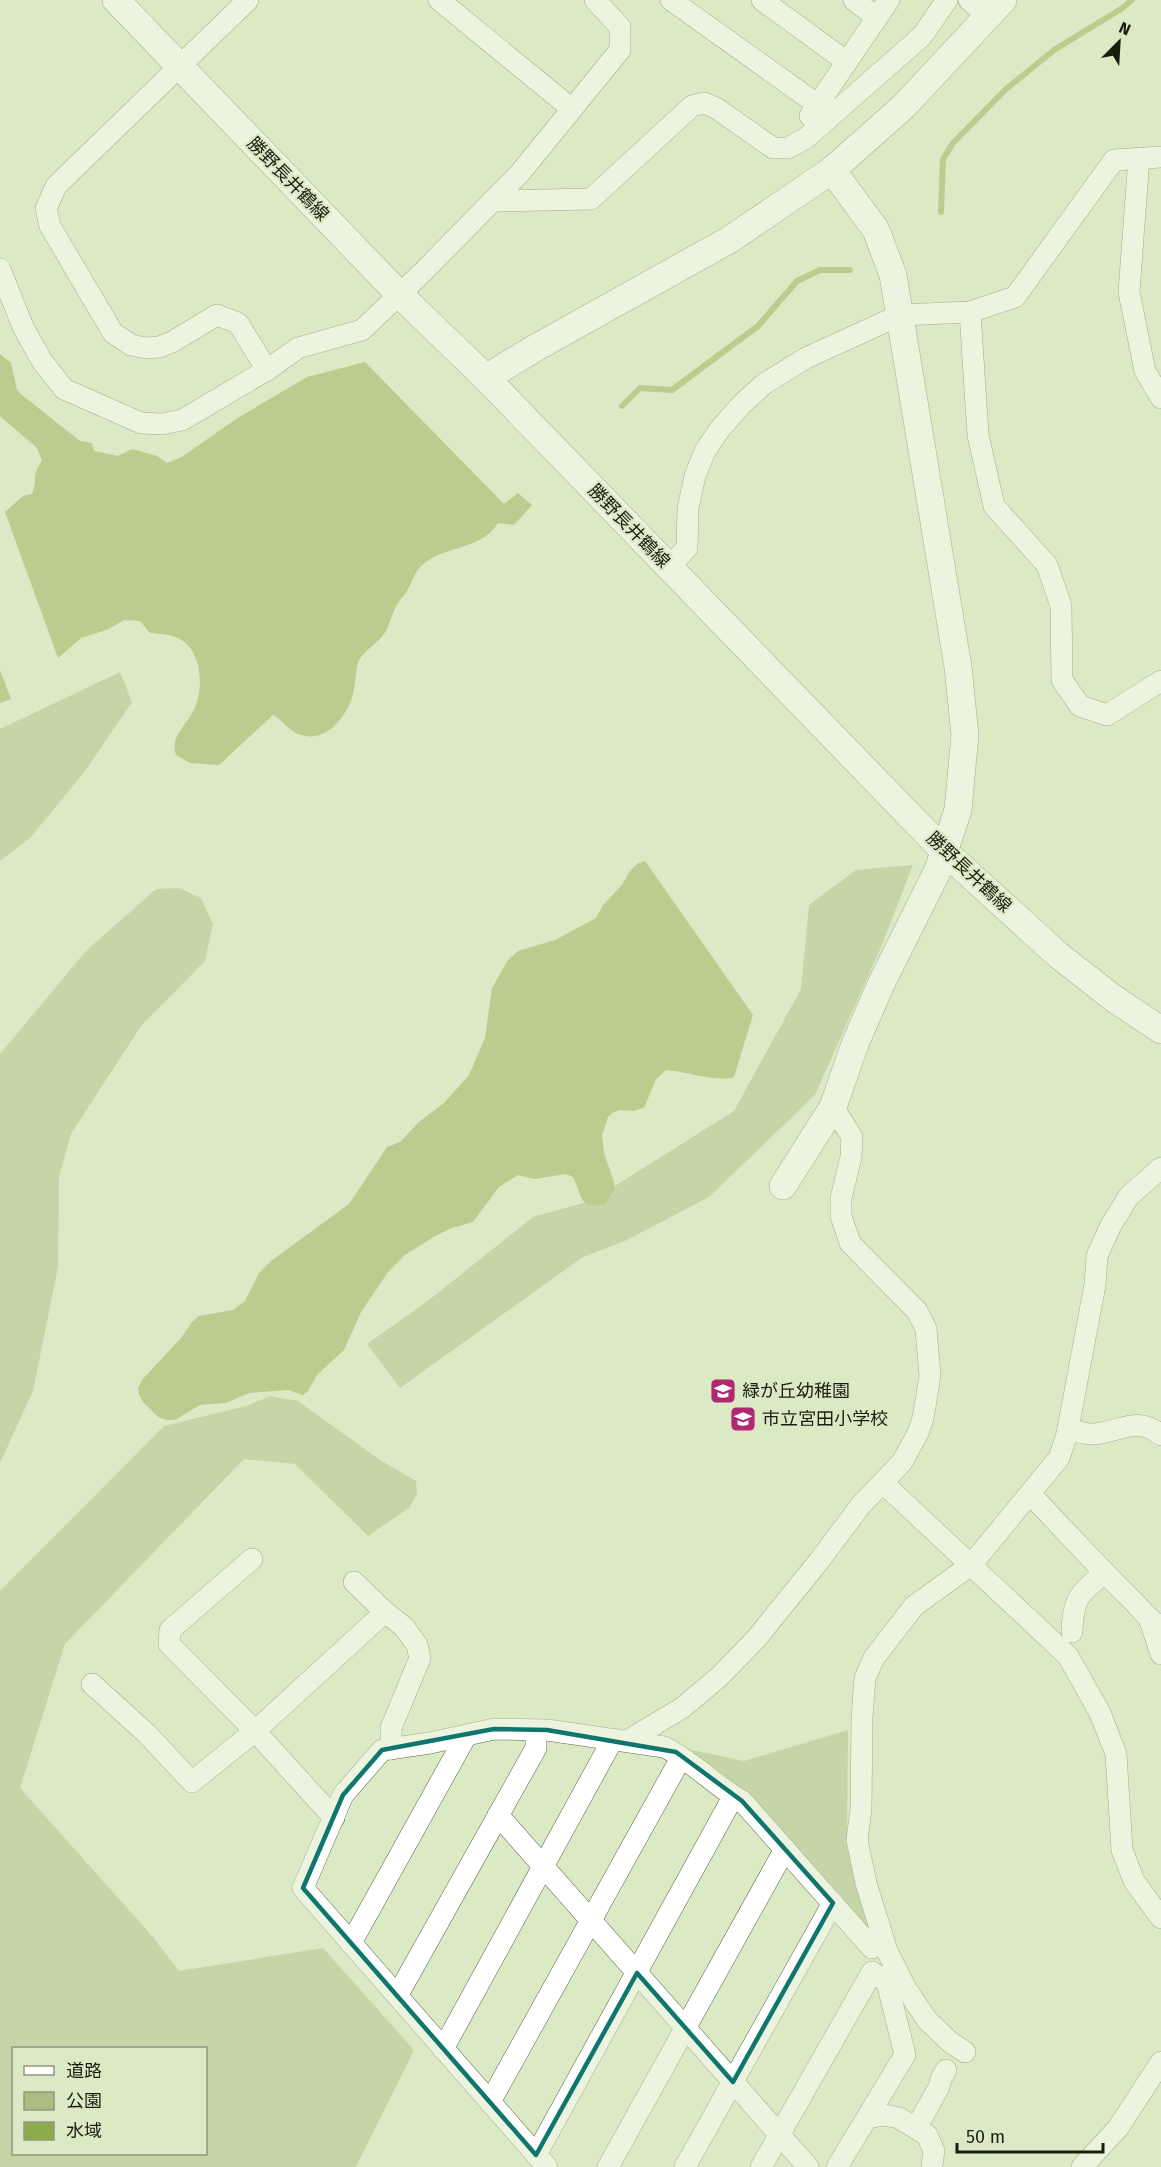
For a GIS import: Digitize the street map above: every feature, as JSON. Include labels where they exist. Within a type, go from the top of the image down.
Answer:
[{"type":"street","name":"勝野長井鶴線","points":[[116,0],[399,294],[486,378],[944,850],[1057,954],[1113,998],[1161,1030]]},
{"type":"street","points":[[248,0],[56,186],[46,209],[50,226],[113,333],[131,345],[146,348],[159,347],[218,315],[238,323],[267,370]]},
{"type":"street","points":[[439,0],[572,109]]},
{"type":"street","points":[[0,269],[23,327],[42,362],[64,389],[141,423],[162,424],[182,420],[267,370],[298,348],[362,330],[493,201],[520,173],[620,50],[620,27],[595,0]]},
{"type":"street","points":[[671,0],[818,105]]},
{"type":"street","points":[[762,0],[847,62]]},
{"type":"street","points":[[854,0],[877,18]]},
{"type":"street","points":[[788,148],[890,0]]},
{"type":"street","points":[[493,201],[591,199],[692,106],[704,103],[716,108],[773,148],[788,148],[806,138],[922,36],[947,0]]},
{"type":"street","points":[[486,378],[729,240],[832,170],[904,106],[987,6]]},
{"type":"street","points":[[1139,158],[1129,292],[1145,371],[1161,398]]},
{"type":"street","points":[[669,567],[687,548],[688,508],[695,476],[705,451],[720,429],[742,404],[764,384],[806,358],[900,315],[970,312],[1015,297],[1114,160],[1161,158]]},
{"type":"street","points":[[783,1186],[833,1107],[855,1044],[881,984],[938,870],[958,810],[965,735],[958,667],[893,275],[876,230],[832,170]]},
{"type":"street","points":[[970,312],[978,435],[994,506],[1047,566],[1061,606],[1062,680],[1080,705],[1107,715],[1161,681]]},
{"type":"street","points":[[443,2049],[544,1867],[620,1740],[682,1708],[749,1647],[861,1505],[903,1462],[918,1433],[923,1418],[930,1376],[927,1329],[917,1311],[850,1243],[841,1216],[841,1198],[851,1157],[852,1137],[833,1107]]},
{"type":"street","points":[[965,2052],[950,2042],[927,2020],[905,1987],[887,1951],[866,1883],[857,1840],[861,1809],[862,1717],[865,1678],[874,1658],[914,1606],[971,1566],[1059,1458],[1068,1428],[1095,1285],[1096,1256],[1129,1196],[1161,1168]]},
{"type":"street","points":[[1068,1428],[1086,1434],[1102,1433],[1134,1424],[1156,1431],[1161,1435]]},
{"type":"street","points":[[883,1483],[1068,1656],[1100,1713],[1116,1754],[1122,1850],[1134,1881],[1161,1918]]},
{"type":"street","points":[[1030,1494],[1104,1573],[1156,1624],[1161,1654]]},
{"type":"street","points":[[252,1559],[170,1630],[170,1644],[255,1731],[334,1818]]},
{"type":"street","points":[[1072,1632],[1072,1610],[1083,1591],[1104,1573]]},
{"type":"street","points":[[354,1582],[404,1627],[417,1645],[420,1658],[391,1728],[391,1749]]},
{"type":"street","points":[[92,1684],[147,1734],[192,1782],[255,1731],[385,1612]]},
{"type":"street","points":[[733,1797],[637,1973],[541,2161],[303,1888],[343,1795],[382,1750],[494,1729],[536,1730],[620,1740],[664,1747],[675,1752],[742,1802],[872,1948]]},
{"type":"street","points":[[397,1996],[536,1748],[536,1730]]},
{"type":"street","points":[[351,1943],[465,1736]]},
{"type":"street","points":[[490,2102],[681,1758]]},
{"type":"street","points":[[498,1815],[808,2167]]},
{"type":"street","points":[[608,2167],[785,1849]]},
{"type":"street","points":[[685,2167],[833,1903]]},
{"type":"street","points":[[761,2167],[872,1972],[887,1982],[905,2055],[837,2167]]},
{"type":"street","points":[[1082,2167],[1118,2128],[1161,2062]]},
{"type":"street","points":[[916,2128],[946,2070]]},
{"type":"street","points":[[867,2118],[884,2115],[899,2118],[927,2135],[934,2151],[932,2165]]},
{"type":"highlighted area","points":[[494,1729],[547,1730],[676,1752],[742,1801],[833,1903],[733,2082],[637,1973],[536,2155],[303,1888],[343,1795],[382,1750]]},
{"type":"green space","points":[[120,672],[132,702],[86,770],[30,838],[0,861],[0,729]]},
{"type":"green space","points":[[913,865],[881,947],[815,1095],[709,1197],[625,1241],[583,1257],[400,1388],[367,1344],[429,1300],[533,1217],[591,1201],[734,1111],[801,989],[809,905],[856,870]]},
{"type":"green space","points":[[179,888],[201,898],[213,924],[205,961],[141,1026],[71,1134],[59,1177],[58,1267],[33,1391],[0,1463],[0,1054],[86,951],[156,889]]},
{"type":"green space","points":[[270,1396],[298,1401],[380,1460],[416,1481],[417,1494],[409,1508],[368,1536],[295,1464],[244,1459],[65,1644],[20,1788],[153,1937],[179,1971],[323,1948],[414,2050],[356,2167],[0,2167],[0,1591],[164,1426],[246,1406]]},
{"type":"green space","points":[[848,1730],[847,1845],[873,1938],[687,1749],[744,1761]]},
{"type":"water","points":[[0,354],[11,363],[17,390],[80,441],[92,443],[94,451],[118,456],[132,449],[157,456],[167,463],[182,457],[236,419],[307,377],[365,362],[504,504],[518,493],[532,505],[514,525],[498,523],[481,539],[425,562],[396,606],[386,631],[358,662],[350,703],[346,712],[333,727],[317,736],[298,734],[273,715],[219,765],[190,763],[176,755],[175,748],[180,731],[194,710],[199,692],[197,661],[186,644],[172,636],[150,633],[140,621],[124,620],[109,629],[81,638],[58,658],[5,512],[23,496],[32,494],[37,470],[42,461],[37,448],[0,416]]},
{"type":"water","points":[[0,670],[11,699],[0,703]]},
{"type":"water","points":[[645,861],[753,1015],[734,1077],[720,1079],[666,1070],[656,1079],[644,1108],[633,1111],[619,1110],[612,1113],[608,1117],[602,1135],[604,1153],[614,1182],[614,1191],[605,1204],[585,1203],[573,1177],[566,1174],[534,1179],[518,1175],[499,1187],[473,1222],[435,1236],[405,1255],[388,1272],[361,1312],[344,1350],[317,1375],[308,1391],[303,1395],[288,1390],[249,1393],[226,1403],[200,1405],[175,1420],[158,1417],[143,1402],[138,1388],[142,1380],[181,1338],[192,1322],[199,1316],[233,1310],[245,1301],[259,1273],[271,1261],[349,1204],[387,1147],[400,1142],[420,1121],[444,1103],[469,1075],[485,1038],[492,988],[508,960],[518,951],[555,940],[596,918],[603,905],[622,885],[630,871],[637,864]]},
{"type":"waterway","points":[[941,212],[943,159],[953,143],[1005,90],[1054,50],[1132,0]]},
{"type":"waterway","points":[[622,406],[640,388],[672,390],[758,326],[797,281],[820,270],[850,270]]},
{"type":"place","name":"緑が丘幼稚園","points":[[723,1391]]},
{"type":"place","name":"市立宮田小学校","points":[[743,1419]]}]
